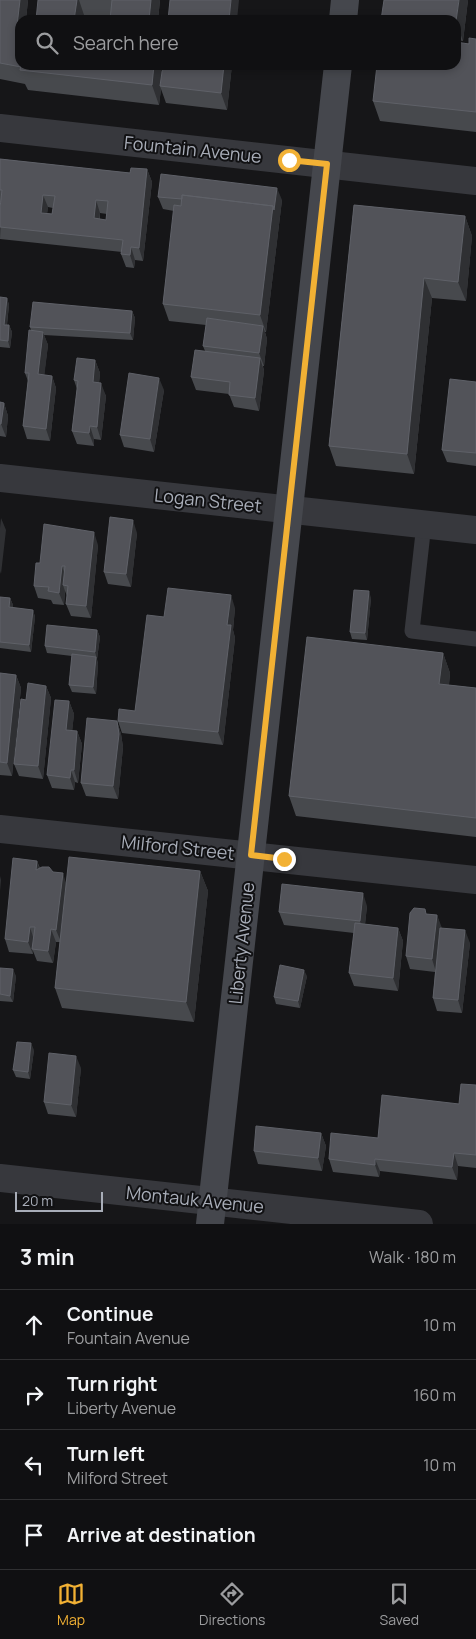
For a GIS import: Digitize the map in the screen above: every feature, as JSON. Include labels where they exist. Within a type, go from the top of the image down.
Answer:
[{"type":"street","points":[[344,15],[345,0]]},
{"type":"street","name":"Liberty Avenue","points":[[211,1213],[337,70]]},
{"type":"street","name":"Fountain Avenue","points":[[0,128],[476,181]]},
{"type":"street","name":"Logan Street","points":[[0,478],[476,530]]},
{"type":"street","name":"Milford Street","points":[[0,829],[476,880]]},
{"type":"street","name":"Montauk Avenue","points":[[0,1178],[211,1213],[419,1224]]},
{"type":"lane","points":[[424,524],[412,631],[476,639]]},
{"type":"building","points":[[0,0],[20,0],[18,15],[15,15],[15,66],[0,63]]},
{"type":"building","points":[[38,0],[77,0],[75,15],[36,15]]},
{"type":"building","points":[[112,0],[151,0],[150,15],[110,15]]},
{"type":"building","points":[[170,0],[231,0],[230,15],[168,15]]},
{"type":"building","points":[[384,0],[459,0],[457,15],[382,15]]},
{"type":"building","points":[[469,38],[476,39],[476,112],[373,101],[376,70],[461,70],[461,43],[469,44]]},
{"type":"building","points":[[20,70],[154,70],[152,85]]},
{"type":"building","points":[[162,70],[223,70],[221,93],[160,86]]},
{"type":"building","points":[[0,159],[130,173],[131,168],[147,169],[139,248],[131,247],[130,255],[121,254],[123,240],[0,227],[2,190],[0,190]],"holes":[[[43,195],[55,196],[52,214],[41,213]],[[96,200],[108,201],[106,220],[94,218]]]},
{"type":"building","points":[[161,174],[277,188],[274,210],[273,206],[182,195],[182,199],[158,197]]},
{"type":"building","points":[[182,195],[273,206],[260,315],[163,304],[174,205],[181,206]]},
{"type":"building","points":[[354,205],[465,216],[458,282],[424,278],[407,454],[329,446]]},
{"type":"building","points":[[0,297],[7,298],[4,325],[9,325],[8,341],[0,340]]},
{"type":"building","points":[[33,302],[132,311],[130,333],[30,327]]},
{"type":"building","points":[[207,318],[263,326],[259,353],[203,346]]},
{"type":"building","points":[[29,330],[43,332],[38,374],[52,376],[46,429],[23,426],[29,373],[25,373]]},
{"type":"building","points":[[195,350],[260,358],[255,398],[229,395],[230,382],[191,377]]},
{"type":"building","points":[[77,358],[95,360],[93,382],[101,383],[97,427],[90,426],[89,433],[72,431],[78,381],[74,380]]},
{"type":"building","points":[[129,373],[159,378],[150,439],[120,435]]},
{"type":"building","points":[[450,379],[476,382],[476,453],[442,450]]},
{"type":"building","points":[[0,402],[4,403],[1,424],[0,424]]},
{"type":"building","points":[[110,517],[133,520],[126,574],[104,572]]},
{"type":"building","points":[[44,524],[94,532],[86,606],[66,604],[68,586],[63,585],[65,566],[62,566],[59,593],[48,591],[49,587],[34,586],[36,563],[40,563]]},
{"type":"building","points":[[168,588],[231,595],[227,625],[231,625],[218,732],[118,721],[119,709],[135,711],[147,615],[164,617]]},
{"type":"building","points":[[354,590],[369,591],[365,633],[350,632]]},
{"type":"building","points":[[0,597],[10,598],[9,607],[33,610],[29,645],[0,642]]},
{"type":"building","points":[[47,625],[97,630],[95,652],[45,646]]},
{"type":"building","points":[[307,637],[443,653],[439,684],[476,688],[476,818],[289,796]]},
{"type":"building","points":[[72,654],[96,657],[93,687],[69,685]]},
{"type":"building","points":[[0,673],[16,675],[7,763],[0,762]]},
{"type":"building","points":[[28,683],[46,686],[38,766],[14,764],[21,699],[26,700]]},
{"type":"building","points":[[55,700],[69,701],[66,730],[77,731],[74,770],[71,770],[70,778],[47,775]]},
{"type":"building","points":[[87,718],[117,721],[119,734],[113,786],[81,783]]},
{"type":"building","points":[[69,857],[200,871],[186,1002],[55,988]]},
{"type":"building","points":[[13,858],[37,861],[36,870],[42,867],[49,867],[53,872],[63,873],[56,930],[51,929],[48,951],[32,949],[35,927],[30,927],[28,942],[5,939]]},
{"type":"building","points":[[282,884],[363,893],[360,921],[279,912]]},
{"type":"building","points":[[414,908],[425,909],[426,914],[437,915],[432,959],[406,956],[410,913]]},
{"type":"building","points":[[355,923],[398,928],[393,978],[349,973]]},
{"type":"building","points":[[440,928],[465,930],[458,1000],[433,998]]},
{"type":"building","points":[[280,965],[304,970],[298,1001],[274,997]]},
{"type":"building","points":[[0,968],[13,969],[10,996],[0,994]]},
{"type":"building","points":[[17,1042],[31,1043],[28,1072],[13,1070]]},
{"type":"building","points":[[49,1053],[76,1056],[71,1105],[44,1102]]},
{"type":"building","points":[[461,1084],[476,1085],[476,1155],[454,1153],[452,1167],[375,1159],[375,1165],[329,1159],[331,1133],[378,1138],[382,1095],[459,1104]]},
{"type":"building","points":[[256,1126],[321,1133],[318,1158],[254,1151]]},
{"type":"route","points":[[284,859],[251,855],[327,164],[289,160]]}]
